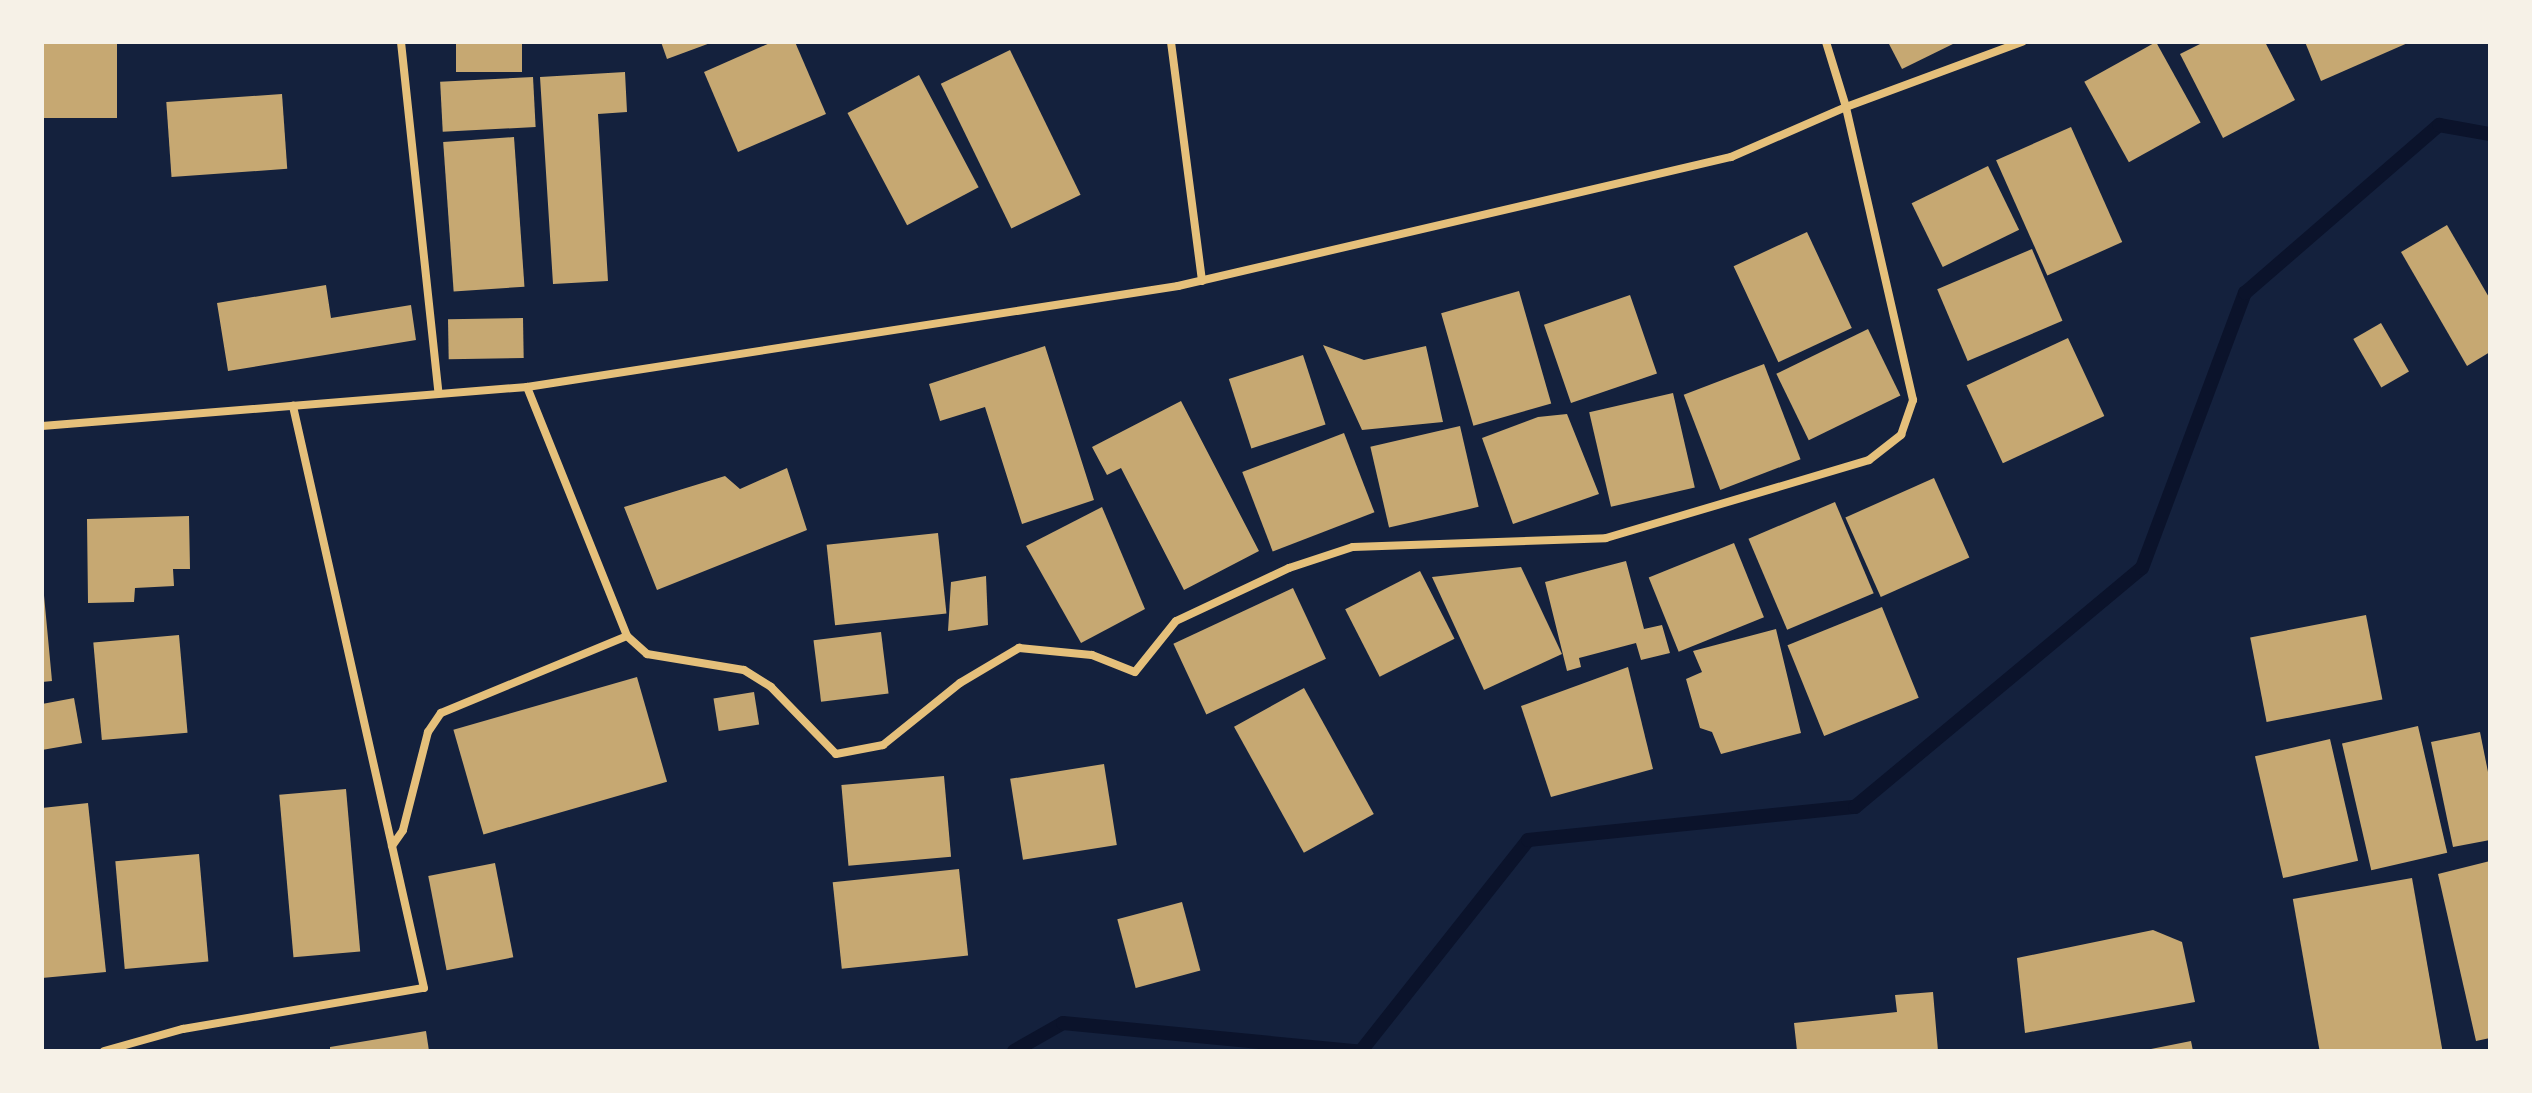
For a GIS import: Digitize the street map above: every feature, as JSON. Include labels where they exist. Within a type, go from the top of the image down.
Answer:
[{"type":"street","points":[[401,42],[438,390]]},
{"type":"street","points":[[1171,42],[1202,281]]},
{"type":"street","points":[[527,387],[627,636],[647,654],[744,670],[771,687],[836,754],[883,745],[960,683],[1019,648],[1092,655],[1135,672],[1176,621],[1289,568],[1353,547],[1606,538],[1869,460],[1901,435],[1913,400],[1846,107],[1826,42]]},
{"type":"street","points":[[42,426],[293,406],[438,390],[527,387],[1202,281],[1731,157],[1846,107],[2022,42]]},
{"type":"street","points":[[104,1051],[183,1029],[424,988],[293,406]]},
{"type":"street","points":[[392,846],[403,830],[428,732],[441,713],[627,636]]},
{"type":"building","points":[[42,42],[117,42],[117,118],[42,118]]},
{"type":"building","points":[[456,42],[522,42],[522,72],[456,72]]},
{"type":"building","points":[[661,42],[713,42],[667,59]]},
{"type":"building","points":[[772,42],[795,42],[826,114],[738,152],[704,72]]},
{"type":"building","points":[[1888,42],[1957,42],[1902,69]]},
{"type":"building","points":[[2156,42],[2201,122],[2129,162],[2084,82]]},
{"type":"building","points":[[2204,42],[2265,42],[2295,100],[2223,138],[2180,54]]},
{"type":"building","points":[[2305,42],[2410,42],[2321,81]]},
{"type":"building","points":[[1010,50],[1081,195],[1011,228],[941,84]]},
{"type":"building","points":[[625,72],[627,112],[598,114],[608,281],[553,284],[540,77]]},
{"type":"building","points":[[919,75],[979,187],[907,225],[847,113]]},
{"type":"building","points":[[533,77],[536,127],[443,132],[440,82]]},
{"type":"building","points":[[282,94],[287,169],[172,177],[166,102]]},
{"type":"building","points":[[2071,127],[2122,242],[2047,275],[1996,160]]},
{"type":"building","points":[[514,137],[524,287],[454,292],[443,142]]},
{"type":"building","points":[[1988,166],[2019,230],[1943,267],[1912,203]]},
{"type":"building","points":[[2447,225],[2490,299],[2490,352],[2467,366],[2401,252]]},
{"type":"building","points":[[1807,232],[1852,328],[1778,362],[1734,266]]},
{"type":"building","points":[[2032,249],[2062,321],[1968,361],[1937,289]]},
{"type":"building","points":[[326,285],[331,318],[411,305],[416,340],[228,371],[217,303]]},
{"type":"building","points":[[1519,291],[1551,403],[1473,426],[1441,313]]},
{"type":"building","points":[[1630,295],[1657,373],[1571,403],[1544,325]]},
{"type":"building","points":[[523,318],[524,358],[449,359],[448,319]]},
{"type":"building","points":[[2381,323],[2409,371],[2381,387],[2353,339]]},
{"type":"building","points":[[1868,329],[1900,396],[1809,440],[1776,374]]},
{"type":"building","points":[[2068,338],[2104,416],[2003,463],[1966,385]]},
{"type":"building","points":[[1323,345],[1364,360],[1426,346],[1443,422],[1362,430]]},
{"type":"building","points":[[1045,346],[1094,500],[1022,524],[985,407],[940,421],[929,384]]},
{"type":"building","points":[[1303,355],[1326,424],[1251,449],[1229,379]]},
{"type":"building","points":[[1764,364],[1801,459],[1720,490],[1684,395]]},
{"type":"building","points":[[1673,393],[1695,488],[1611,507],[1589,412]]},
{"type":"building","points":[[1181,401],[1259,551],[1184,590],[1121,468],[1107,475],[1092,447]]},
{"type":"building","points":[[1567,414],[1599,494],[1513,524],[1482,438],[1538,417]]},
{"type":"building","points":[[1460,426],[1479,507],[1389,528],[1370,447]]},
{"type":"building","points":[[1344,433],[1374,512],[1273,551],[1242,472]]},
{"type":"building","points":[[787,468],[807,530],[657,590],[624,507],[725,476],[740,489]]},
{"type":"building","points":[[1934,478],[1969,557],[1881,597],[1845,517]]},
{"type":"building","points":[[1835,502],[1874,593],[1787,630],[1748,539]]},
{"type":"building","points":[[1102,507],[1145,609],[1081,643],[1026,546]]},
{"type":"building","points":[[189,516],[190,569],[173,569],[174,586],[135,588],[134,602],[88,603],[87,519]]},
{"type":"building","points":[[938,533],[946,614],[835,625],[827,545]]},
{"type":"building","points":[[1734,543],[1764,617],[1679,652],[1649,577]]},
{"type":"building","points":[[1626,561],[1644,629],[1662,625],[1670,653],[1641,660],[1636,643],[1579,658],[1581,667],[1567,671],[1545,582]]},
{"type":"building","points":[[1521,567],[1562,654],[1484,690],[1432,577]]},
{"type":"building","points":[[1420,571],[1455,639],[1380,677],[1345,609]]},
{"type":"building","points":[[42,574],[52,681],[42,682]]},
{"type":"building","points":[[986,576],[988,625],[948,631],[951,582]]},
{"type":"building","points":[[1293,588],[1326,659],[1206,714],[1173,644]]},
{"type":"building","points":[[1882,607],[1919,698],[1824,736],[1787,645]]},
{"type":"building","points":[[2366,615],[2382,699],[2267,722],[2250,638]]},
{"type":"building","points":[[1776,629],[1801,733],[1721,754],[1712,732],[1700,728],[1686,679],[1702,672],[1693,651]]},
{"type":"building","points":[[881,632],[889,694],[821,702],[814,640]]},
{"type":"building","points":[[179,635],[188,733],[102,740],[93,642]]},
{"type":"building","points":[[1628,667],[1653,769],[1551,797],[1521,706]]},
{"type":"building","points":[[637,677],[667,782],[483,834],[453,730]]},
{"type":"building","points":[[1304,688],[1374,814],[1304,853],[1234,727]]},
{"type":"building","points":[[754,692],[759,725],[719,731],[714,698]]},
{"type":"building","points":[[74,698],[82,743],[42,750],[42,704]]},
{"type":"building","points":[[2418,726],[2447,853],[2371,870],[2342,744]]},
{"type":"building","points":[[2480,732],[2490,782],[2490,840],[2453,847],[2431,742]]},
{"type":"building","points":[[2330,739],[2358,861],[2283,878],[2255,756]]},
{"type":"building","points":[[1104,764],[1117,845],[1023,860],[1010,779]]},
{"type":"building","points":[[944,776],[951,857],[848,866],[841,785]]},
{"type":"building","points":[[346,789],[360,951],[293,957],[279,795]]},
{"type":"building","points":[[88,803],[106,972],[42,978],[42,808]]},
{"type":"building","points":[[199,854],[208,962],[125,969],[115,861]]},
{"type":"building","points":[[2490,861],[2490,1038],[2476,1041],[2438,874]]},
{"type":"building","points":[[495,863],[513,957],[447,970],[428,876]]},
{"type":"building","points":[[959,869],[968,956],[842,969],[833,882]]},
{"type":"building","points":[[2412,878],[2443,1051],[2320,1051],[2293,899]]},
{"type":"building","points":[[1182,902],[1200,971],[1136,988],[1117,919]]},
{"type":"building","points":[[2153,930],[2182,942],[2195,1002],[2025,1033],[2017,958]]},
{"type":"building","points":[[1933,992],[1938,1051],[1797,1051],[1794,1023],[1897,1012],[1895,995]]},
{"type":"building","points":[[426,1031],[429,1051],[330,1051],[330,1047]]},
{"type":"building","points":[[2191,1041],[2193,1051],[2146,1051],[2146,1050]]},
{"type":"waterway","points":[[1361,1051],[1528,840],[1855,807],[2142,568],[2245,293],[2439,125],[2490,134]]},
{"type":"waterway","points":[[1014,1051],[1063,1023],[1356,1051]]}]
